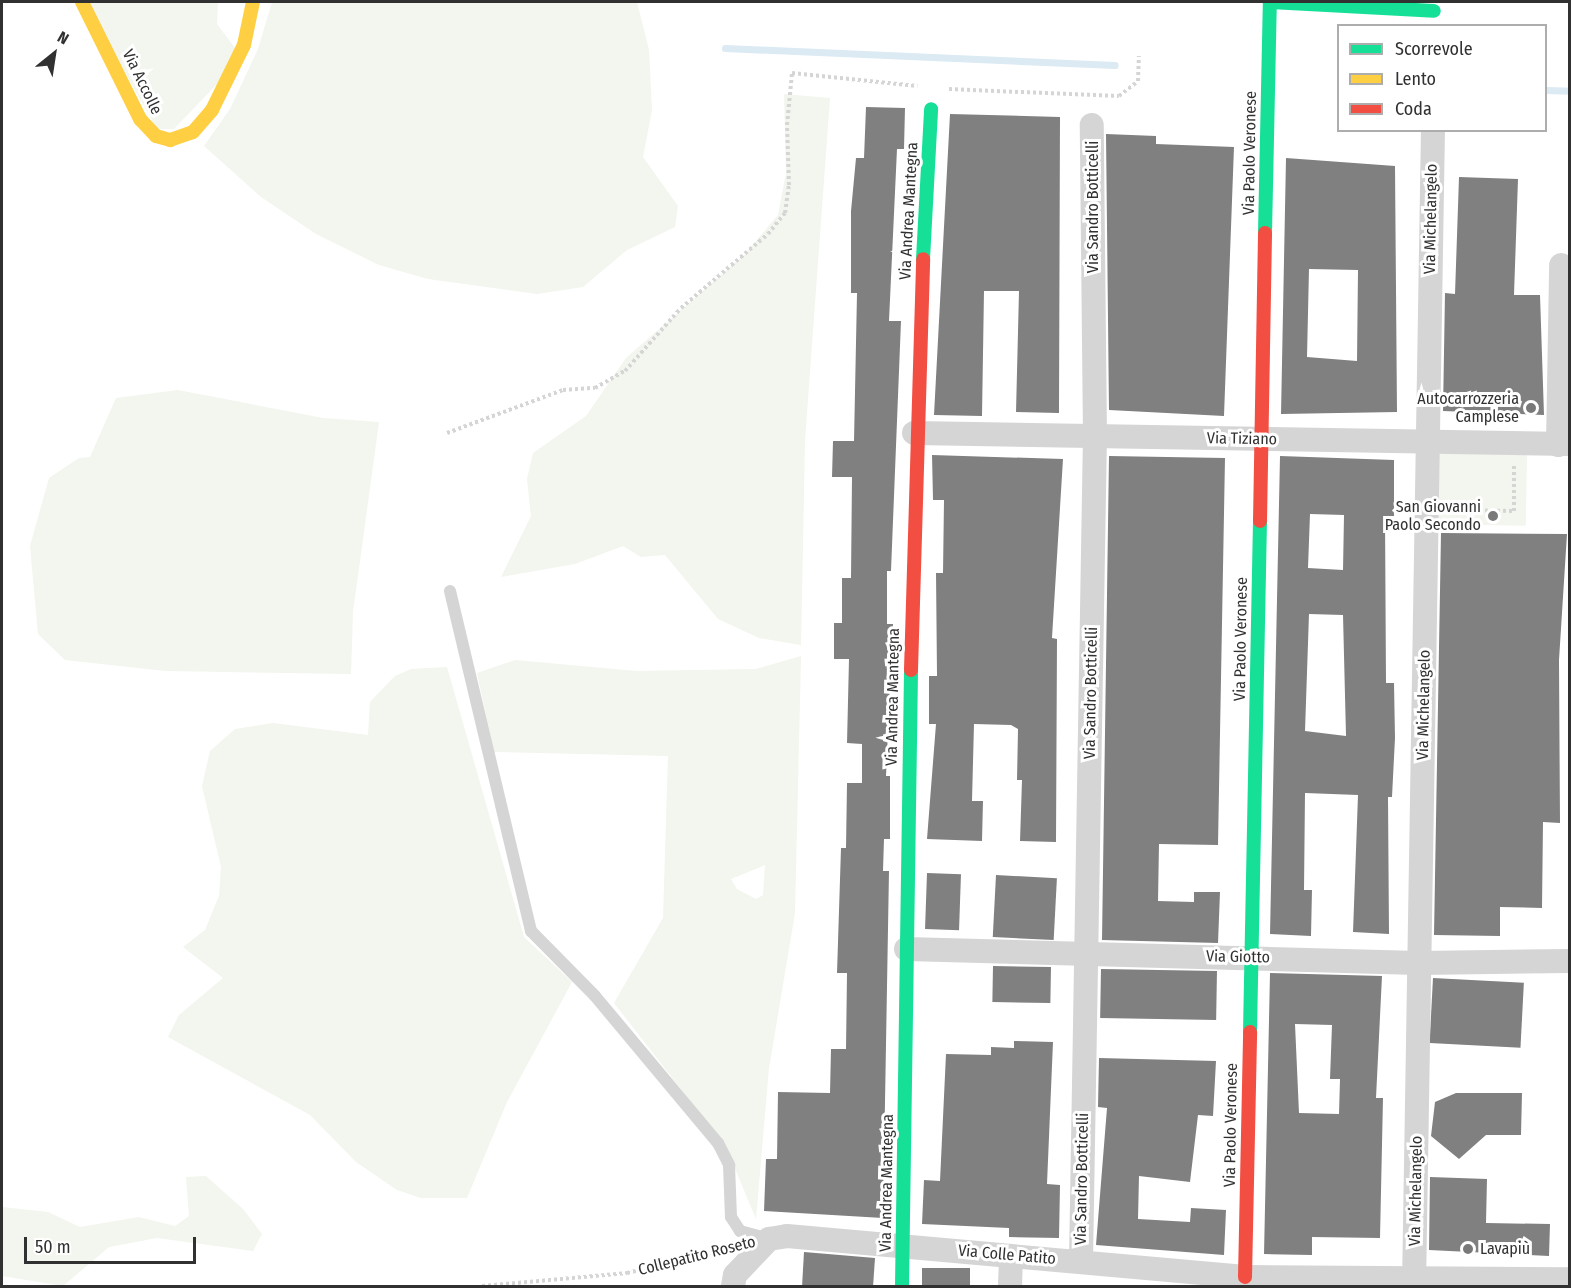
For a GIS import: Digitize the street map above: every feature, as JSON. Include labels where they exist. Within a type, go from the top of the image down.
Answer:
[{"type":"street","name":"Via Accolle","points":[[82,2],[140,119],[156,136],[170,140],[193,132],[212,110],[244,45],[254,2]]},
{"type":"street","points":[[1270,2],[1434,13]]},
{"type":"street","name":"Via Paolo Veronese","points":[[1245,1277],[1270,2]]},
{"type":"street","name":"Via Andrea Mantegna","points":[[902,1287],[914,433],[931,109]]},
{"type":"street","name":"Via Sandro Botticelli","points":[[1081,1261],[1095,437],[1092,125]]},
{"type":"street","name":"Via Michelangelo","points":[[1414,1283],[1433,132]]},
{"type":"street","points":[[1562,265],[1564,445]]},
{"type":"street","name":"Via Tiziano","points":[[914,433],[1564,445]]},
{"type":"street","name":"Via Giotto","points":[[906,949],[1419,963],[1569,961]]},
{"type":"street","points":[[733,1287],[735,1275],[769,1239]]},
{"type":"street","name":"Via Colle Patito","points":[[769,1239],[902,1243],[1011,1258],[1081,1261],[1166,1280],[1245,1277],[1319,1282],[1414,1283],[1569,1279]]},
{"type":"street","points":[[1010,1287],[1011,1258]]},
{"type":"lane","points":[[450,591],[531,931],[595,996],[718,1143],[729,1166],[731,1217],[740,1231],[769,1239]]},
{"type":"path","points":[[936,88],[1119,96],[1138,81],[1139,56]]},
{"type":"path","points":[[447,433],[562,390],[595,388],[625,371],[681,308],[768,234],[784,213],[789,185],[786,125],[792,73],[925,87]]},
{"type":"path","points":[[1427,510],[1514,511],[1515,445]]},
{"type":"path","name":"Collepatito Roseto","points":[[482,1287],[627,1273],[769,1239]]},
{"type":"shaded area","points":[[85,2],[218,2],[217,24],[235,48],[219,82],[174,129],[157,129]]},
{"type":"shaded area","points":[[272,2],[637,2],[649,50],[652,110],[643,157],[678,206],[675,227],[627,250],[583,287],[537,294],[428,279],[379,265],[316,234],[261,197],[204,146],[230,109],[258,49]]},
{"type":"shaded area","points":[[784,94],[830,98],[805,440],[801,645],[759,638],[718,619],[665,555],[641,557],[623,546],[575,564],[501,577],[531,516],[527,479],[533,453],[586,416],[626,358],[745,254],[778,215],[786,173]]},
{"type":"shaded area","points":[[178,390],[323,418],[379,422],[353,612],[351,674],[166,671],[65,660],[38,634],[30,546],[49,478],[79,458],[90,457],[116,398]]},
{"type":"shaded area","points":[[1426,453],[1527,455],[1526,526],[1425,524]]},
{"type":"shaded area","points":[[801,656],[795,913],[769,1068],[756,1219],[726,1147],[614,1003],[663,918],[668,756],[494,752],[477,673],[515,660],[636,671],[756,669]],"holes":[[[765,865],[763,895],[756,899],[737,889],[731,879]]]},
{"type":"shaded area","points":[[447,667],[524,937],[572,982],[507,1102],[467,1198],[421,1198],[397,1190],[356,1162],[310,1115],[168,1037],[179,1015],[223,978],[183,947],[205,930],[219,896],[221,867],[202,786],[210,751],[235,729],[273,723],[368,735],[370,702],[395,676],[411,669]]},
{"type":"shaded area","points":[[206,1176],[243,1209],[262,1234],[253,1251],[157,1238],[109,1247],[63,1286],[2,1276],[2,1207],[48,1212],[80,1227],[139,1217],[175,1226],[189,1216],[186,1177]]},
{"type":"building","points":[[866,107],[905,108],[904,149],[897,149],[889,321],[901,321],[891,571],[887,571],[887,624],[893,624],[886,776],[890,776],[890,839],[884,839],[883,871],[889,871],[883,1218],[764,1211],[766,1159],[777,1159],[778,1092],[830,1093],[831,1049],[846,1049],[847,973],[837,973],[841,848],[846,848],[847,783],[862,783],[862,744],[847,743],[849,659],[834,659],[834,623],[842,623],[842,578],[851,578],[852,477],[832,477],[833,441],[854,441],[857,293],[851,293],[851,211],[856,158],[864,158]]},
{"type":"building","points":[[950,114],[1060,117],[1059,413],[1016,412],[1019,291],[984,291],[982,416],[934,415]]},
{"type":"building","points":[[1106,134],[1156,136],[1156,144],[1234,147],[1224,416],[1109,410]]},
{"type":"building","points":[[1286,158],[1395,166],[1397,412],[1281,414]],"holes":[[[1309,269],[1358,270],[1357,361],[1307,357]]]},
{"type":"building","points":[[1459,177],[1518,179],[1514,295],[1540,295],[1544,415],[1443,411],[1445,293],[1455,294]]},
{"type":"building","points":[[932,455],[1063,459],[1052,638],[1057,639],[1056,842],[1020,841],[1022,780],[1017,780],[1018,729],[1011,725],[974,724],[972,801],[983,801],[982,841],[927,839],[936,724],[929,724],[929,676],[937,676],[936,573],[943,573],[944,500],[933,500]]},
{"type":"building","points":[[1109,456],[1225,458],[1218,845],[1159,844],[1158,901],[1194,902],[1194,892],[1220,892],[1218,943],[1102,940]]},
{"type":"building","points":[[1280,456],[1394,460],[1394,516],[1385,516],[1386,683],[1394,683],[1395,738],[1392,797],[1388,797],[1389,934],[1353,932],[1358,795],[1305,793],[1304,890],[1312,890],[1311,936],[1270,934]],"holes":[[[1310,514],[1344,515],[1343,570],[1308,568]],[[1309,614],[1343,615],[1346,736],[1305,731]]]},
{"type":"building","points":[[1441,533],[1567,534],[1559,660],[1560,823],[1543,822],[1542,908],[1500,907],[1500,936],[1434,935]]},
{"type":"building","points":[[927,873],[961,874],[959,930],[925,929]]},
{"type":"building","points":[[996,875],[1057,878],[1054,940],[993,937]]},
{"type":"building","points":[[993,966],[1051,967],[1050,1003],[992,1002]]},
{"type":"building","points":[[1101,969],[1217,971],[1216,1020],[1100,1018]]},
{"type":"building","points":[[1270,973],[1382,976],[1376,1098],[1383,1098],[1380,1238],[1312,1237],[1312,1255],[1264,1254]],"holes":[[[1295,1024],[1332,1025],[1330,1079],[1340,1079],[1339,1114],[1299,1113]]]},
{"type":"building","points":[[1433,978],[1524,983],[1520,1048],[1430,1043]]},
{"type":"building","points":[[1014,1041],[1053,1042],[1047,1184],[1060,1185],[1059,1238],[1009,1237],[1009,1228],[922,1224],[924,1180],[940,1181],[946,1054],[991,1055],[991,1047],[1014,1048]]},
{"type":"building","points":[[1099,1058],[1216,1061],[1213,1116],[1198,1115],[1190,1182],[1139,1176],[1138,1219],[1190,1222],[1191,1208],[1226,1210],[1224,1255],[1096,1245],[1107,1108],[1098,1107]]},
{"type":"building","points":[[1456,1093],[1522,1093],[1521,1135],[1486,1135],[1459,1159],[1431,1136],[1435,1102]]},
{"type":"building","points":[[1430,1177],[1487,1179],[1486,1223],[1550,1224],[1549,1256],[1429,1250]]},
{"type":"building","points":[[804,1252],[875,1258],[873,1287],[802,1287]]},
{"type":"building","points":[[922,1268],[970,1268],[970,1286],[922,1286]]},
{"type":"waterway","points":[[725,48],[1115,65]]},
{"type":"waterway","points":[[1547,90],[1570,91]]},
{"type":"traffic: fast","points":[[1265,233],[1270,2],[1434,11]]},
{"type":"traffic: fast","points":[[923,259],[931,109]]},
{"type":"traffic: fast","points":[[1250,1032],[1260,521]]},
{"type":"traffic: fast","points":[[902,1286],[911,670]]},
{"type":"traffic: slow","points":[[82,2],[140,119],[156,136],[170,140],[193,132],[212,110],[244,45],[253,2]]},
{"type":"traffic: jam","points":[[1260,521],[1265,233]]},
{"type":"traffic: jam","points":[[911,670],[923,259]]},
{"type":"traffic: jam","points":[[1245,1277],[1250,1032]]},
{"type":"place","name":"Autocarrozzeria Camplese","points":[[1531,408]]},
{"type":"place","name":"San Giovanni Paolo Secondo","points":[[1493,516]]},
{"type":"place","name":"Lavapiù","points":[[1468,1249]]}]
